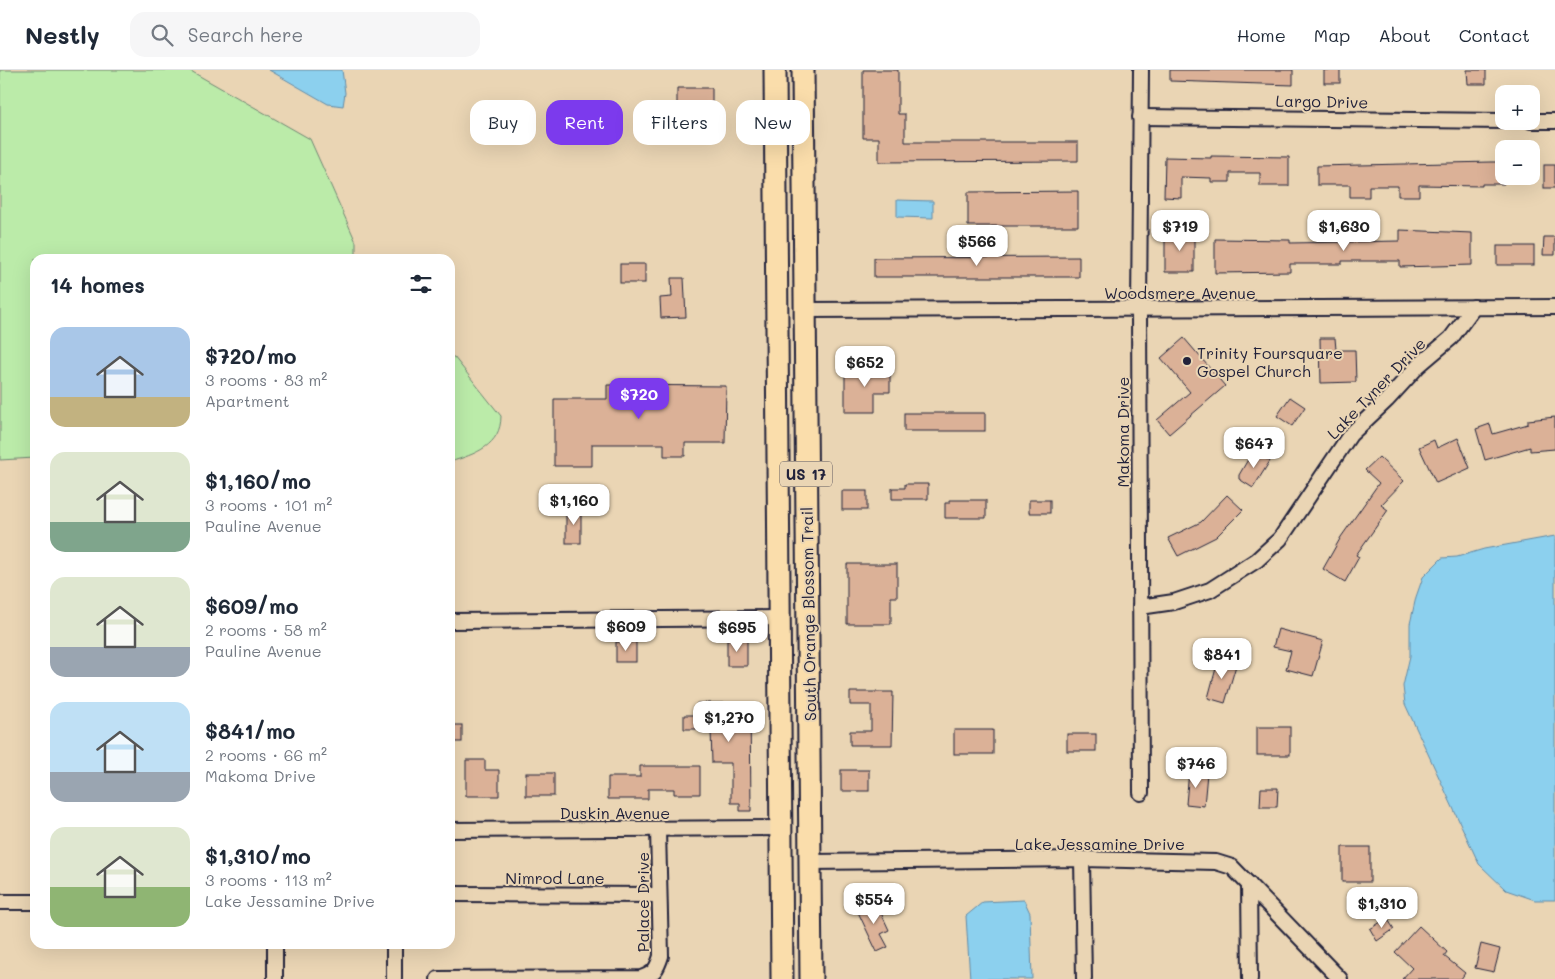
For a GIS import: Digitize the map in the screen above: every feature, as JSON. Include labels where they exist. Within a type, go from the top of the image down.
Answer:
[{"type":"main road","name":"South Orange Blossom Trail","points":[[775,70],[782,979]]},
{"type":"main road","name":"South Orange Blossom Trail","points":[[803,70],[811,979]]},
{"type":"main road","points":[[779,553],[786,571],[794,584],[808,591]]},
{"type":"main road","points":[[779,618],[790,627],[808,662]]},
{"type":"street","name":"Makoma Drive","points":[[1141,70],[1138,310],[1141,793]]},
{"type":"street","name":"Largo Drive","points":[[1140,117],[1495,121]]},
{"type":"street","points":[[1540,121],[1555,121]]},
{"type":"street","name":"Lake Tyner Drive","points":[[1140,607],[1174,602],[1210,590],[1263,555],[1280,539],[1350,435],[1387,400],[1418,366],[1451,338],[1474,307]]},
{"type":"street","name":"Woodsmere Avenue","points":[[804,310],[1555,307]]},
{"type":"street","points":[[455,621],[779,618]]},
{"type":"street","name":"Duskin Avenue","points":[[455,830],[781,828]]},
{"type":"street","name":"Palace Drive","points":[[438,979],[641,978],[654,972],[661,956],[658,830]]},
{"type":"street","points":[[1082,859],[1084,979]]},
{"type":"street","name":"Lake Jessamine Drive","points":[[810,862],[1082,859],[1216,862],[1232,867],[1340,979]]},
{"type":"street","points":[[1249,884],[1250,979]]},
{"type":"street","name":"Nimrod Lane","points":[[455,894],[659,895]]},
{"type":"street","points":[[0,902],[30,902]]},
{"type":"street","points":[[275,949],[275,979]]},
{"type":"street","points":[[394,949],[394,979]]},
{"type":"green space","points":[[0,70],[189,70],[310,139],[356,242],[356,254],[30,254],[30,458],[0,460]]},
{"type":"green space","points":[[455,358],[501,416],[497,435],[485,447],[469,456],[455,460]]},
{"type":"water","points":[[269,70],[342,70],[345,93],[343,106],[328,104]]},
{"type":"water","points":[[897,200],[933,201],[933,218],[897,217]]},
{"type":"water","points":[[1555,536],[1555,900],[1535,900],[1506,890],[1479,864],[1405,704],[1403,686],[1410,656],[1410,624],[1416,597],[1423,577],[1442,558],[1457,557],[1484,549]]},
{"type":"water","points":[[1024,900],[1030,913],[1032,979],[970,979],[966,916],[983,902]]},
{"type":"building","points":[[863,70],[898,70],[898,114],[905,114],[905,142],[1078,142],[1078,161],[879,162],[879,138],[863,138]]},
{"type":"building","points":[[1170,70],[1293,70],[1293,85],[1170,81]]},
{"type":"building","points":[[1324,70],[1340,70],[1340,83],[1324,83]]},
{"type":"building","points":[[1467,70],[1486,70],[1486,84],[1468,84]]},
{"type":"building","points":[[677,88],[712,88],[712,100],[677,100]]},
{"type":"building","points":[[1211,156],[1289,157],[1289,186],[1260,186],[1260,173],[1230,173],[1230,182],[1211,182],[1211,178],[1181,177],[1181,198],[1164,197],[1165,157],[1211,158]]},
{"type":"building","points":[[1495,162],[1495,184],[1482,184],[1482,186],[1419,185],[1419,196],[1398,196],[1398,186],[1369,186],[1369,197],[1350,197],[1350,185],[1317,185],[1317,166]]},
{"type":"building","points":[[1544,165],[1555,165],[1555,188],[1544,188]]},
{"type":"building","points":[[1078,191],[1078,226],[968,226],[968,192]]},
{"type":"building","points":[[1175,229],[1194,229],[1194,272],[1165,272],[1165,240],[1175,240]]},
{"type":"building","points":[[1400,230],[1472,233],[1472,265],[1400,267],[1400,261],[1342,261],[1342,264],[1290,264],[1290,272],[1215,273],[1215,239],[1290,240],[1290,243],[1400,241]]},
{"type":"building","points":[[1544,237],[1555,237],[1555,255],[1543,255]]},
{"type":"building","points":[[1497,246],[1534,246],[1534,265],[1497,265]]},
{"type":"building","points":[[1079,257],[1079,277],[874,277],[874,258]]},
{"type":"building","points":[[620,264],[645,264],[645,283],[620,283]]},
{"type":"building","points":[[671,278],[684,278],[686,317],[661,318],[660,298],[672,297]]},
{"type":"building","points":[[1184,338],[1225,386],[1169,434],[1157,420],[1190,392],[1161,358]]},
{"type":"building","points":[[1320,338],[1335,338],[1336,350],[1355,350],[1356,382],[1321,383]]},
{"type":"building","points":[[845,368],[890,368],[890,392],[875,392],[875,412],[845,412]]},
{"type":"building","points":[[607,385],[726,386],[725,443],[685,443],[685,456],[664,456],[664,444],[592,444],[592,466],[554,466],[554,399],[607,399]]},
{"type":"building","points":[[1290,397],[1305,407],[1292,426],[1277,416]]},
{"type":"building","points":[[904,413],[985,413],[985,431],[904,431]]},
{"type":"building","points":[[1555,417],[1555,449],[1530,451],[1530,447],[1485,460],[1476,429],[1490,424],[1493,434],[1528,424],[1528,420]]},
{"type":"building","points":[[1458,438],[1470,468],[1436,483],[1419,447],[1434,440],[1437,448]]},
{"type":"building","points":[[1253,451],[1270,461],[1253,488],[1239,479],[1239,475]]},
{"type":"building","points":[[1379,457],[1404,481],[1381,505],[1388,510],[1356,555],[1359,557],[1345,582],[1323,569],[1341,537],[1379,483],[1365,470]]},
{"type":"building","points":[[905,484],[928,484],[928,499],[892,499],[892,488],[905,488]]},
{"type":"building","points":[[842,491],[867,491],[867,510],[842,510]]},
{"type":"building","points":[[1227,495],[1243,510],[1216,537],[1178,556],[1168,538],[1201,522]]},
{"type":"building","points":[[949,500],[986,500],[986,518],[945,518],[945,503],[949,503]]},
{"type":"building","points":[[1029,500],[1050,500],[1050,513],[1029,513]]},
{"type":"building","points":[[566,509],[581,509],[581,543],[566,543]]},
{"type":"building","points":[[847,564],[897,564],[897,597],[891,597],[891,624],[847,624]]},
{"type":"building","points":[[1278,629],[1323,641],[1313,676],[1286,669],[1291,651],[1273,647]]},
{"type":"building","points":[[727,639],[747,639],[747,666],[727,666]]},
{"type":"building","points":[[616,642],[636,642],[636,662],[616,662]]},
{"type":"building","points":[[1219,657],[1237,662],[1225,703],[1208,698]]},
{"type":"building","points":[[850,692],[893,692],[892,745],[850,745],[850,731],[871,731],[871,705],[850,705]]},
{"type":"building","points":[[697,703],[750,703],[751,811],[740,811],[740,803],[731,803],[731,763],[712,763],[711,729],[684,729],[684,715],[697,715]]},
{"type":"building","points":[[455,725],[462,725],[462,742],[455,742]]},
{"type":"building","points":[[1257,727],[1290,727],[1290,755],[1257,755]]},
{"type":"building","points":[[954,730],[993,730],[993,754],[954,754]]},
{"type":"building","points":[[1067,734],[1096,734],[1096,751],[1067,751]]},
{"type":"building","points":[[466,760],[485,760],[485,770],[499,770],[499,796],[466,796]]},
{"type":"building","points":[[640,766],[700,766],[700,794],[674,794],[674,789],[648,789],[648,799],[608,799],[608,777],[640,777]]},
{"type":"building","points":[[841,770],[869,770],[869,791],[841,791]]},
{"type":"building","points":[[1189,771],[1207,773],[1204,806],[1186,804]]},
{"type":"building","points":[[526,773],[554,773],[554,796],[526,796]]},
{"type":"building","points":[[1261,788],[1278,788],[1277,807],[1260,807]]},
{"type":"building","points":[[1342,847],[1370,847],[1370,882],[1342,882]]},
{"type":"building","points":[[876,902],[889,930],[881,934],[888,947],[877,952],[857,910]]},
{"type":"building","points":[[1387,918],[1394,929],[1377,941],[1370,929]]},
{"type":"building","points":[[1419,926],[1447,952],[1444,956],[1465,973],[1461,979],[1402,979],[1412,968],[1395,952]]},
{"type":"building","points":[[1481,944],[1500,949],[1494,972],[1475,968]]},
{"type":"place","name":"Trinity Foursquare Gospel Church","points":[[1187,361]]}]
